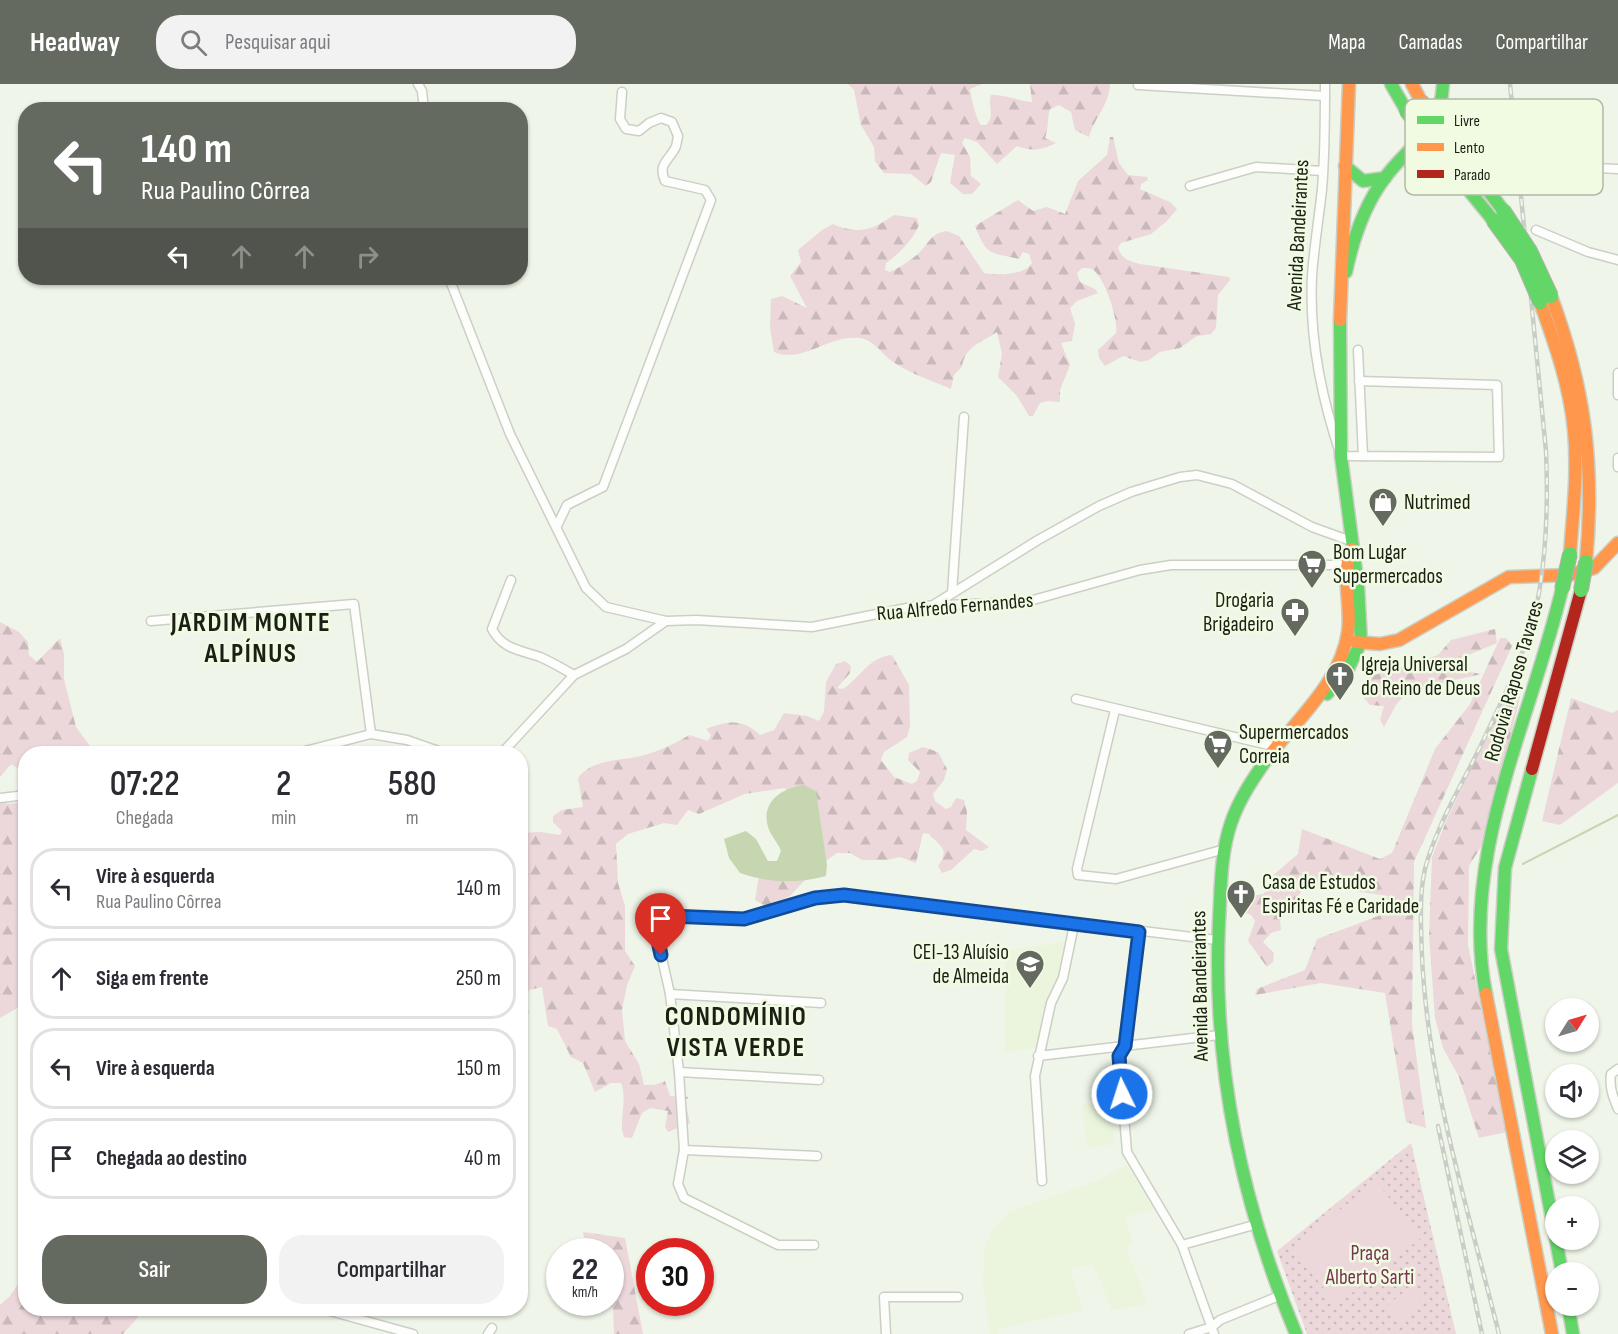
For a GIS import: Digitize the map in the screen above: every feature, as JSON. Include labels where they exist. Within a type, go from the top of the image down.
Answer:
[{"type":"main road","name":"Avenida Bandeirantes","points":[[1277,747],[1313,712],[1347,669],[1361,642],[1358,586],[1341,456],[1339,308],[1349,84]]},
{"type":"main road","name":"Rodovia Raposo Tavares","points":[[1391,84],[1405,108]]},
{"type":"main road","name":"Rodovia Raposo Tavares","points":[[1412,84],[1420,99]]},
{"type":"main road","name":"Avenida Bandeirantes","points":[[1441,99],[1443,84]]},
{"type":"main road","name":"Avenida Bandeirantes","points":[[1339,308],[1352,242],[1385,178],[1405,159]]},
{"type":"main road","points":[[1345,166],[1353,177],[1364,182],[1374,182],[1385,178]]},
{"type":"main road","name":"Rodovia Raposo Tavares","points":[[1479,195],[1530,251],[1546,299],[1577,369],[1588,426],[1592,484],[1586,562],[1581,590],[1505,868],[1501,949],[1560,1262]]},
{"type":"main road","name":"Rodovia Raposo Tavares","points":[[1485,195],[1498,215]]},
{"type":"main road","name":"Rodovia Raposo Tavares","points":[[1546,299],[1574,430],[1575,493],[1569,554],[1562,589],[1510,764],[1483,886],[1480,927],[1481,968],[1552,1334]]},
{"type":"main road","points":[[1346,643],[1380,644],[1400,640],[1502,581],[1526,573],[1566,577],[1595,569],[1607,560],[1618,543]]},
{"type":"main road","name":"Avenida Bandeirantes","points":[[1296,1334],[1279,1296],[1254,1225],[1229,1108],[1219,1035],[1217,940],[1225,849],[1234,814],[1252,781],[1324,687],[1346,643],[1349,610],[1346,565],[1351,545]]},
{"type":"main road","points":[[1570,1316],[1573,1334]]},
{"type":"street","points":[[418,84],[422,91],[423,102]]},
{"type":"street","name":"Avenida Bandeirantes","points":[[1325,84],[1323,171],[1312,278],[1315,334],[1327,414],[1341,456]]},
{"type":"street","points":[[1138,85],[1325,96]]},
{"type":"street","points":[[557,526],[567,505],[603,488],[711,200],[705,190],[665,181],[661,173],[665,159],[674,150],[678,136],[672,122],[661,118],[649,123],[639,131],[626,129],[620,119],[622,92]]},
{"type":"street","points":[[1190,186],[1256,167],[1323,171]]},
{"type":"street","points":[[1603,168],[1618,169]]},
{"type":"street","points":[[1536,230],[1588,252],[1618,260]]},
{"type":"street","name":"Rua Alfredo Fernandes","points":[[452,285],[510,434],[557,526],[577,574],[595,599],[606,607],[666,621],[696,620],[812,627],[935,605],[995,606],[1026,602],[1140,570],[1171,565],[1346,565]]},
{"type":"street","points":[[1358,350],[1363,456]]},
{"type":"street","points":[[1618,373],[1618,395]]},
{"type":"street","points":[[1341,456],[1499,457],[1499,388],[1495,384],[1359,381]]},
{"type":"street","points":[[952,594],[964,417]]},
{"type":"street","points":[[1618,458],[1618,467]]},
{"type":"street","points":[[935,605],[1038,540],[1099,506],[1131,492],[1189,476],[1232,484],[1351,545]]},
{"type":"street","points":[[511,580],[492,629],[494,634],[520,653],[539,657],[574,675]]},
{"type":"street","points":[[151,621],[354,604],[371,734]]},
{"type":"street","points":[[508,746],[574,675],[626,649],[666,621]]},
{"type":"street","points":[[1076,699],[1277,747]]},
{"type":"street","points":[[1115,710],[1077,869],[1078,874],[1116,879],[1225,849]]},
{"type":"street","points":[[324,746],[371,734],[407,740],[424,746]]},
{"type":"street","points":[[0,798],[18,796]]},
{"type":"street","points":[[814,1245],[778,1245],[684,1198],[678,1184],[684,1150],[679,1072],[670,994],[657,936],[659,923],[669,916],[744,919],[815,898],[844,895],[1074,925],[1217,940]]},
{"type":"street","points":[[1042,1181],[1035,1076],[1052,1003],[1063,978],[1074,925]]},
{"type":"street","points":[[1139,932],[1125,1046],[1119,1056],[1127,1152],[1182,1245],[1213,1330]]},
{"type":"street","points":[[670,994],[821,1003]]},
{"type":"street","points":[[1038,1056],[1219,1035]]},
{"type":"street","points":[[1618,1069],[1611,1074],[1610,1081],[1611,1093],[1618,1109]]},
{"type":"street","points":[[679,1072],[819,1080]]},
{"type":"street","points":[[684,1150],[817,1156]]},
{"type":"street","points":[[1182,1245],[1254,1225]]},
{"type":"street","points":[[1189,1334],[1213,1330],[1220,1320],[1279,1296]]},
{"type":"street","points":[[886,1334],[884,1297],[958,1297]]},
{"type":"street","points":[[348,1316],[413,1334]]},
{"type":"shaded area","points":[[804,785],[816,791],[827,865],[826,876],[783,881],[762,879],[740,873],[729,858],[724,839],[746,831],[756,839],[768,861],[777,861],[781,851],[769,830],[767,812],[774,798],[780,793]]},
{"type":"shaded area","name":"CEI-13 Aluísio de Almeida","points":[[1068,941],[1060,977],[1037,1048],[1005,1052],[1005,951]]},
{"type":"shaded area","points":[[1112,1100],[1114,1144],[1087,1148],[1082,1105]]},
{"type":"shaded area","points":[[1127,1165],[1156,1209],[1124,1217],[1133,1242],[1126,1248],[1148,1304],[1112,1310],[1093,1264],[1070,1269],[1083,1310],[998,1329],[999,1334],[990,1334],[983,1282],[984,1251],[993,1229],[1009,1212],[1099,1180]]},
{"type":"green space","points":[[848,84],[982,84],[970,89],[977,118],[981,125],[986,125],[991,114],[991,95],[1032,102],[1030,84],[1110,84],[1107,99],[1089,137],[1075,130],[1071,112],[1059,105],[1050,109],[1045,138],[1056,143],[1046,147],[1032,150],[1017,146],[997,164],[977,142],[965,138],[962,143],[970,157],[971,176],[981,184],[972,194],[963,194],[950,183],[955,155],[941,153],[931,182],[926,186],[911,174],[884,173],[875,161],[874,147],[861,125],[854,90]]},
{"type":"green space","points":[[1110,137],[1113,137],[1119,163],[1128,175],[1147,177],[1148,180],[1141,184],[1140,189],[1170,202],[1177,209],[1151,234],[1121,243],[1118,248],[1120,252],[1126,259],[1140,264],[1229,277],[1230,280],[1218,295],[1216,328],[1211,334],[1197,336],[1180,348],[1160,352],[1149,360],[1141,362],[1123,356],[1105,366],[1099,358],[1098,350],[1116,333],[1115,319],[1110,299],[1097,273],[1092,269],[1082,268],[1077,273],[1080,282],[1095,289],[1098,293],[1077,301],[1070,308],[1075,324],[1072,341],[1061,343],[1070,365],[1060,390],[1060,402],[1040,403],[1033,416],[1029,416],[1017,396],[998,377],[1002,354],[997,332],[966,354],[962,367],[954,375],[951,389],[904,369],[864,339],[837,340],[795,354],[785,355],[774,352],[770,327],[771,299],[782,296],[807,308],[790,276],[801,262],[798,250],[822,230],[833,224],[850,229],[865,229],[894,215],[917,218],[919,225],[913,236],[901,251],[886,263],[885,270],[890,272],[901,266],[918,254],[933,237],[947,231],[959,236],[984,273],[1003,274],[1024,270],[1032,263],[1029,254],[1023,252],[1019,259],[991,252],[983,243],[975,226],[1018,200],[1033,211],[1047,207],[1065,214],[1078,181],[1107,155]]},
{"type":"green space","points":[[0,622],[19,632],[28,642],[29,655],[37,662],[60,638],[64,654],[64,679],[76,727],[90,746],[18,746],[18,768],[11,764],[0,777]]},
{"type":"green space","points":[[1495,629],[1497,643],[1454,661],[1457,670],[1482,674],[1409,690],[1396,705],[1384,727],[1380,720],[1384,706],[1370,705],[1362,696],[1371,676],[1438,655],[1451,640]]},
{"type":"green space","points":[[1500,638],[1506,638],[1512,646],[1414,862],[1412,1024],[1426,1128],[1406,1122],[1385,993],[1321,983],[1255,995],[1257,989],[1305,970],[1317,939],[1381,915],[1388,896],[1307,884],[1280,921],[1281,930],[1271,933],[1263,942],[1274,953],[1273,962],[1267,967],[1248,941],[1255,921],[1251,915],[1244,912],[1244,897],[1263,894],[1271,887],[1271,877],[1298,854],[1302,829],[1380,859],[1392,853],[1435,749],[1470,704]]},
{"type":"green space","points":[[892,655],[909,685],[910,726],[907,737],[884,752],[881,760],[894,777],[912,784],[917,781],[920,772],[908,760],[909,753],[923,747],[938,752],[947,769],[944,780],[933,794],[935,801],[946,809],[951,807],[956,798],[964,800],[967,812],[966,830],[989,847],[982,851],[974,849],[951,870],[942,873],[938,866],[944,852],[929,834],[923,833],[916,863],[900,857],[887,860],[862,860],[850,853],[837,853],[817,867],[790,896],[767,907],[755,900],[759,875],[799,843],[795,795],[784,788],[745,794],[699,814],[688,810],[677,825],[664,823],[628,834],[616,844],[618,883],[625,906],[625,951],[635,966],[627,985],[622,1010],[625,1041],[639,1064],[644,1085],[654,1085],[665,1081],[670,1096],[689,1097],[677,1107],[687,1109],[690,1123],[668,1132],[665,1127],[668,1111],[650,1108],[642,1113],[632,1138],[624,1137],[622,1124],[624,1096],[621,1083],[611,1083],[595,1092],[583,1063],[571,1057],[557,1029],[548,1026],[542,987],[528,992],[528,833],[560,835],[562,831],[553,822],[553,816],[562,810],[583,807],[578,778],[592,767],[609,761],[650,753],[689,735],[708,741],[711,735],[706,729],[721,724],[741,724],[760,735],[774,730],[784,713],[807,716],[819,721],[824,712],[826,682],[836,664],[845,661],[851,666],[850,673],[837,688],[843,689],[871,663]]},
{"type":"green space","points":[[1514,680],[1520,697],[1485,840],[1469,866],[1468,945],[1507,1132],[1479,1138],[1459,1077],[1443,1048],[1435,1018],[1429,936],[1432,857],[1447,819]]},
{"type":"green space","points":[[1571,698],[1612,713],[1618,710],[1618,783],[1560,825],[1542,821]]},
{"type":"green space","points":[[4,799],[7,804],[18,803],[18,1008],[0,1018],[0,800]]},
{"type":"green space","name":"Praça Alberto Sarti","points":[[1411,1143],[1456,1334],[1307,1334],[1277,1251]]},
{"type":"green space","points":[[1376,1181],[1421,1238],[1337,1305],[1292,1248]]},
{"type":"green space","points":[[583,1232],[625,1238],[636,1297],[636,1316],[640,1316],[643,1334],[614,1334],[613,1316],[624,1316],[624,1238],[584,1238]]},
{"type":"green space","points":[[18,1284],[18,1316],[139,1316],[123,1334],[0,1334],[0,1305],[11,1295]]},
{"type":"green space","points":[[1410,1287],[1423,1302],[1399,1323],[1385,1307]]},
{"type":"waterway","points":[[1523,864],[1618,815]]},
{"type":"railway","points":[[1510,84],[1511,99]]},
{"type":"railway","points":[[1499,1334],[1451,1146],[1432,1052],[1422,956],[1421,912],[1423,879],[1430,852],[1523,651],[1535,612],[1544,558],[1547,505],[1546,451],[1521,195]]},
{"type":"railway","points":[[1438,1126],[1482,1334]]},
{"type":"traffic: fast","points":[[1391,84],[1405,108]]},
{"type":"traffic: fast","points":[[1441,99],[1443,84]]},
{"type":"traffic: fast","points":[[1346,272],[1356,235],[1371,200],[1384,179],[1405,155]]},
{"type":"traffic: fast","points":[[1345,166],[1363,181],[1385,178]]},
{"type":"traffic: fast","points":[[1473,195],[1493,220]]},
{"type":"traffic: fast","points":[[1492,195],[1503,210]]},
{"type":"traffic: fast","points":[[1503,210],[1530,251],[1551,296]]},
{"type":"traffic: fast","points":[[1493,220],[1522,260],[1540,302]]},
{"type":"traffic: fast","points":[[1327,694],[1348,669],[1361,642],[1358,586],[1341,456],[1340,320]]},
{"type":"traffic: fast","points":[[1562,589],[1570,554]]},
{"type":"traffic: fast","points":[[1581,590],[1586,562]]},
{"type":"traffic: fast","points":[[1486,994],[1480,943],[1482,891],[1490,840],[1502,789],[1562,589]]},
{"type":"traffic: fast","points":[[1269,756],[1238,805],[1227,835],[1219,922],[1220,1029],[1234,1132],[1246,1184],[1260,1234],[1296,1334]]},
{"type":"traffic: fast","points":[[1532,769],[1505,868],[1501,949],[1560,1262]]},
{"type":"traffic: fast","points":[[1570,1316],[1573,1334]]},
{"type":"traffic: slow","points":[[1340,320],[1349,84]]},
{"type":"traffic: slow","points":[[1412,84],[1420,99]]},
{"type":"traffic: slow","points":[[1551,296],[1572,362],[1585,427],[1589,492],[1586,562]]},
{"type":"traffic: slow","points":[[1540,302],[1565,381],[1574,430],[1574,508],[1570,554]]},
{"type":"traffic: slow","points":[[1356,642],[1380,644],[1399,640],[1509,577],[1569,575],[1594,568],[1618,543]]},
{"type":"traffic: slow","points":[[1269,756],[1328,683],[1344,650],[1349,621],[1347,569],[1352,549]]},
{"type":"traffic: slow","points":[[1486,994],[1552,1334]]},
{"type":"traffic: jam","points":[[1532,769],[1581,590]]},
{"type":"place","name":"Nutrimed","points":[[1383,528]]},
{"type":"place","name":"Bom Lugar Supermercados","points":[[1312,590]]},
{"type":"place","name":"Drogaria Brigadeiro","points":[[1295,638]]},
{"type":"place","name":"Igreja Universal do Reino de Deus","points":[[1340,702]]},
{"type":"place","name":"Supermercados Correia","points":[[1218,770]]},
{"type":"place","name":"Casa de Estudos Espiritas Fé e Caridade","points":[[1241,920]]},
{"type":"place","name":"CEI-13 Aluísio de Almeida","points":[[1030,990]]},
{"type":"district","name":"JARDIM MONTE ALPÍNUS","points":[[251,638]]},
{"type":"district","name":"CONDOMÍNIO VISTA VERDE","points":[[736,1032]]},
{"type":"route","points":[[661,955],[657,936],[659,923],[669,916],[744,919],[831,895],[1139,932],[1125,1046],[1119,1056],[1122,1094]]}]
